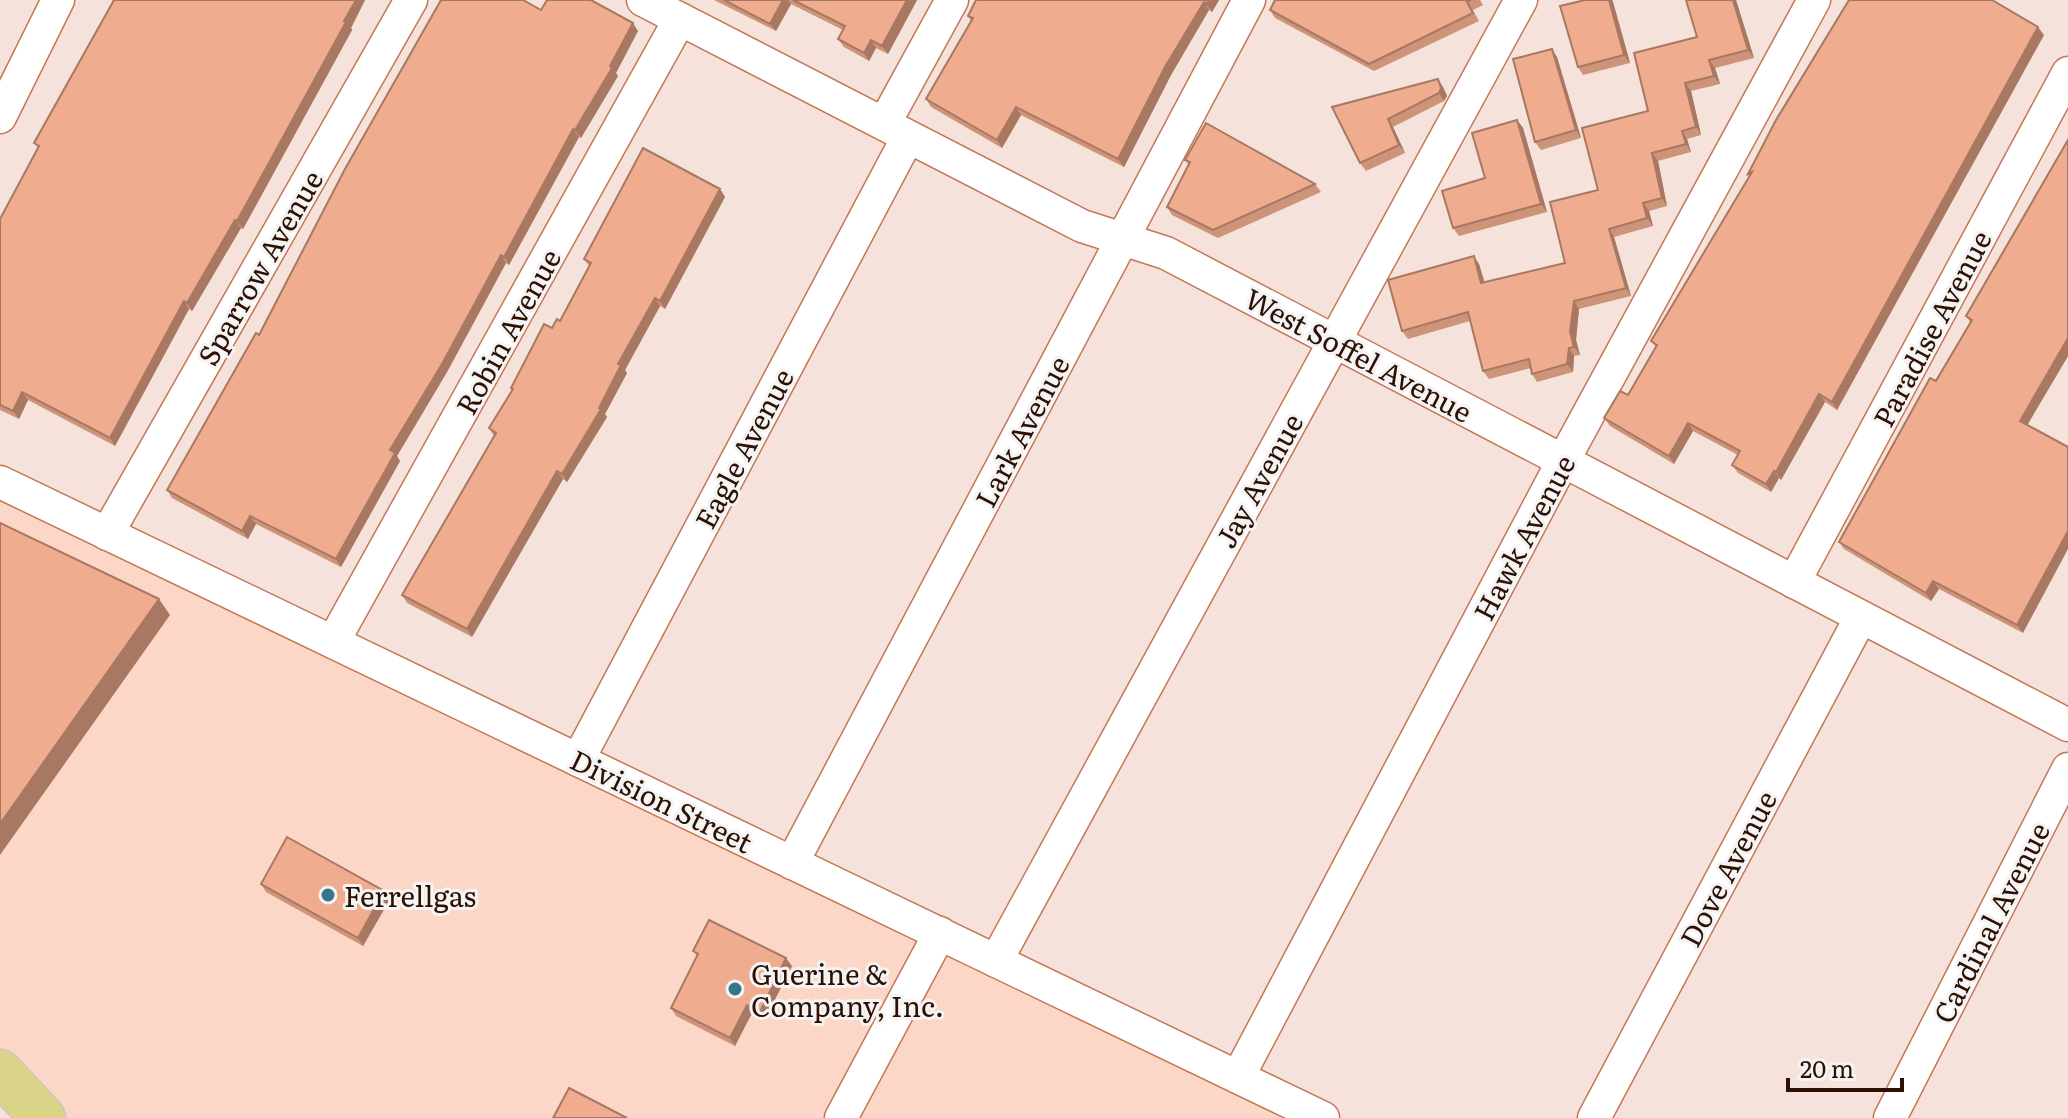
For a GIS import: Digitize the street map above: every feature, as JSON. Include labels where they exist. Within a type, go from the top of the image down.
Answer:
[{"type":"main road","points":[[0,1072],[43,1118]]},
{"type":"street","points":[[0,117],[58,0]]},
{"type":"street","name":"Sparrow Avenue","points":[[107,534],[411,0]]},
{"type":"street","name":"Eagle Avenue","points":[[578,760],[896,130],[952,0]]},
{"type":"street","name":"Lark Avenue","points":[[792,863],[1249,0]]},
{"type":"street","name":"Jay Avenue","points":[[996,961],[1521,0]]},
{"type":"street","name":"Hawk Avenue","points":[[1238,1077],[1563,461],[1814,0]]},
{"type":"street","name":"West Soffel Avenue","points":[[648,1],[1082,226],[1166,253],[2068,725]]},
{"type":"street","name":"Robin Avenue","points":[[333,642],[680,19]]},
{"type":"street","name":"Paradise Avenue","points":[[1794,582],[2068,73]]},
{"type":"street","name":"Division Street","points":[[0,482],[1323,1118]]},
{"type":"street","name":"Dove Avenue","points":[[1594,1118],[1861,617]]},
{"type":"street","name":"Cardinal Avenue","points":[[1890,1118],[2068,769]]},
{"type":"street","points":[[841,1118],[940,933]]},
{"type":"shaded area","points":[[0,482],[1323,1118],[49,1118],[0,1066]]},
{"type":"building","points":[[114,0],[356,0],[237,221],[187,303],[184,301],[110,438],[22,392],[13,411],[0,405],[0,219],[39,146],[34,143]]},
{"type":"building","points":[[441,0],[523,0],[541,10],[547,0],[591,0],[633,23],[610,66],[612,68],[573,129],[504,257],[501,255],[442,364],[390,450],[395,453],[336,559],[250,516],[242,531],[167,490],[256,333],[259,335],[345,169]]},
{"type":"building","points":[[724,0],[783,0],[770,24]]},
{"type":"building","points":[[793,0],[907,0],[882,46],[871,40],[864,53],[838,39],[845,26]]},
{"type":"building","points":[[976,0],[1209,0],[1206,4],[1204,2],[1165,67],[1118,159],[1016,107],[997,140],[926,99],[973,18],[968,16]]},
{"type":"building","points":[[1275,0],[1471,0],[1467,2],[1473,13],[1369,64],[1270,10]]},
{"type":"building","points":[[1585,0],[1609,0],[1624,55],[1578,67],[1560,6]]},
{"type":"building","points":[[1686,0],[1733,0],[1748,50],[1709,60],[1714,76],[1685,83],[1696,127],[1682,131],[1686,144],[1652,153],[1662,198],[1643,203],[1647,218],[1609,229],[1626,288],[1574,301],[1570,332],[1574,347],[1569,348],[1567,364],[1532,374],[1529,359],[1483,371],[1468,312],[1402,331],[1388,280],[1474,256],[1481,283],[1565,263],[1550,202],[1598,190],[1582,128],[1648,111],[1634,53],[1697,37]]},
{"type":"building","points":[[1849,0],[1992,0],[2038,27],[1832,402],[1819,394],[1776,472],[1766,484],[1732,465],[1740,451],[1688,423],[1669,456],[1604,418],[1620,391],[1628,395],[1657,345],[1651,341],[1752,172],[1748,174],[1776,120]]},
{"type":"building","points":[[1552,49],[1576,130],[1535,142],[1513,59]]},
{"type":"building","points":[[1438,79],[1439,93],[1388,119],[1399,145],[1360,163],[1332,107]]},
{"type":"building","points":[[1517,120],[1541,204],[1453,228],[1442,191],[1485,178],[1472,133]]},
{"type":"building","points":[[1206,123],[1315,184],[1213,230],[1167,207],[1190,162],[1185,160]]},
{"type":"building","points":[[2068,140],[2068,338],[2020,421],[2068,447],[2068,531],[2017,625],[1933,581],[1926,593],[1839,542],[1930,378],[1936,381],[1972,320],[1966,316]]},
{"type":"building","points":[[643,148],[720,189],[660,301],[655,298],[618,364],[621,365],[601,409],[562,474],[557,471],[467,629],[402,595],[496,433],[489,428],[513,389],[544,324],[552,328],[557,319],[560,321],[591,263],[584,259]]},
{"type":"building","points":[[0,523],[159,599],[0,824]]},
{"type":"building","name":"Ferrellgas","points":[[287,837],[384,891],[358,938],[261,884]]},
{"type":"building","name":"Guerine & Company, Inc.","points":[[709,920],[786,958],[760,1012],[747,1005],[730,1038],[671,1008],[698,954],[693,951]]},
{"type":"building","points":[[569,1088],[627,1118],[553,1118]]},
{"type":"place","name":"Ferrellgas","points":[[328,895]]},
{"type":"place","name":"Guerine & Company, Inc.","points":[[735,989]]}]
